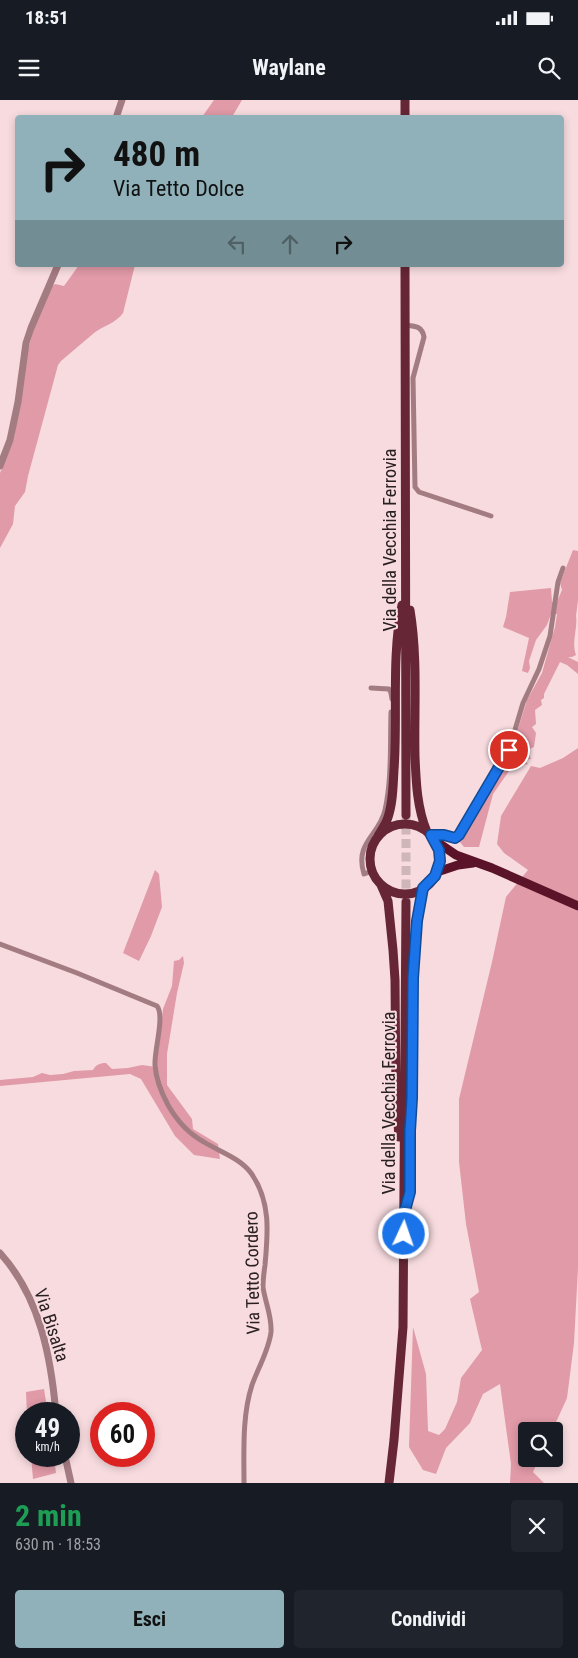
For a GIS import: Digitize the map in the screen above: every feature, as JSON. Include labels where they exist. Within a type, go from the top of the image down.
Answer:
[{"type":"highway","points":[[431,836],[456,856],[479,862],[578,906]]},
{"type":"highway","points":[[437,872],[463,863],[479,862]]},
{"type":"main road","points":[[405,100],[405,115]]},
{"type":"main road","name":"Via della Vecchia Ferrovia","points":[[405,267],[406,815]]},
{"type":"main road","points":[[381,885],[391,891],[402,894],[413,893],[423,888],[430,883],[437,872],[440,855],[421,818],[414,728],[414,640],[406,585]]},
{"type":"main road","points":[[404,1214],[399,1192],[394,950],[388,901],[372,871],[370,856],[372,846],[387,819],[393,788],[396,745],[398,623],[406,585]]},
{"type":"main road","points":[[378,836],[391,827],[401,824],[417,826],[431,836]]},
{"type":"main road","points":[[404,1214],[410,1192],[413,978],[417,921],[423,888]]},
{"type":"main road","name":"Via della Vecchia Ferrovia","points":[[389,1483],[400,1363],[404,1290],[406,902]]},
{"type":"street","points":[[117,115],[122,100]]},
{"type":"street","points":[[0,466],[10,440],[18,402],[26,343],[57,267]]},
{"type":"street","points":[[405,325],[419,327],[424,337],[413,378],[415,487],[418,492],[491,516]]},
{"type":"street","points":[[431,836],[444,835],[455,838],[459,835],[509,750],[523,703],[539,669],[550,636],[558,582],[563,568]]},
{"type":"street","points":[[371,688],[389,689],[392,698],[386,809],[380,824],[367,840],[362,858],[364,874],[372,871]]},
{"type":"street","name":"Via Tetto Cordero","points":[[0,944],[157,1006],[160,1010],[160,1018],[155,1064],[160,1088],[168,1106],[190,1132],[203,1142],[239,1162],[251,1172],[255,1180],[267,1215],[268,1235],[263,1287],[271,1320],[271,1333],[252,1386],[246,1410],[244,1483]]},
{"type":"street","name":"Via Bisalta","points":[[0,1253],[20,1279],[39,1324],[48,1353],[55,1402]]},
{"type":"street","points":[[67,1467],[71,1483]]},
{"type":"shaded area","points":[[214,100],[242,100],[233,115],[203,115]]},
{"type":"shaded area","points":[[78,267],[134,267],[123,313],[117,319],[94,333],[58,365],[25,492],[15,506],[13,524],[0,548],[0,473],[14,438],[27,353],[34,328],[52,286],[55,284],[64,286]]},
{"type":"shaded area","points":[[573,550],[578,551],[578,600],[574,645],[576,655],[568,657],[578,662],[578,674],[560,662],[544,694],[544,698],[541,700],[542,705],[535,710],[536,724],[532,727],[536,733],[534,747],[527,750],[531,759],[524,760],[528,764],[516,766],[509,771],[493,794],[479,847],[464,847],[459,841],[510,755],[527,700],[542,673],[555,627],[557,614],[551,614],[547,625],[536,640],[529,661],[530,668],[528,673],[522,671],[529,638],[503,627],[510,592],[551,588],[552,602],[557,602],[562,590],[560,583]]},
{"type":"shaded area","points":[[578,748],[578,1268],[574,1343],[567,1398],[556,1422],[518,1422],[518,1467],[535,1467],[533,1472],[544,1483],[510,1483],[511,1464],[500,1384],[483,1394],[470,1423],[446,1448],[436,1474],[423,1470],[409,1447],[413,1327],[426,1374],[428,1431],[439,1435],[445,1429],[457,1402],[461,1378],[482,1350],[470,1299],[479,1292],[466,1224],[459,1162],[459,1099],[506,897],[528,870],[504,853],[497,844],[501,816],[531,766],[540,768],[563,758]]},
{"type":"shaded area","points":[[155,870],[159,874],[162,907],[139,961],[123,953]]},
{"type":"shaded area","points":[[183,956],[184,963],[167,1054],[167,1085],[192,1119],[193,1129],[218,1144],[220,1159],[194,1155],[175,1136],[141,1079],[130,1074],[0,1086],[0,1080],[33,1077],[42,1073],[50,1075],[93,1070],[98,1065],[104,1063],[112,1069],[142,1065],[156,1067],[163,1009],[172,986],[174,961],[179,960]]},
{"type":"shaded area","points":[[44,1389],[46,1402],[26,1402],[26,1392]]},
{"type":"shaded area","points":[[32,1467],[55,1467],[56,1473],[33,1479]]},
{"type":"tunnel","points":[[406,815],[406,902]]},
{"type":"route","points":[[404,1234],[404,1214],[410,1192],[413,978],[417,921],[423,888],[435,876],[440,861],[437,844],[431,835],[444,835],[452,838],[459,835],[509,750]]}]
